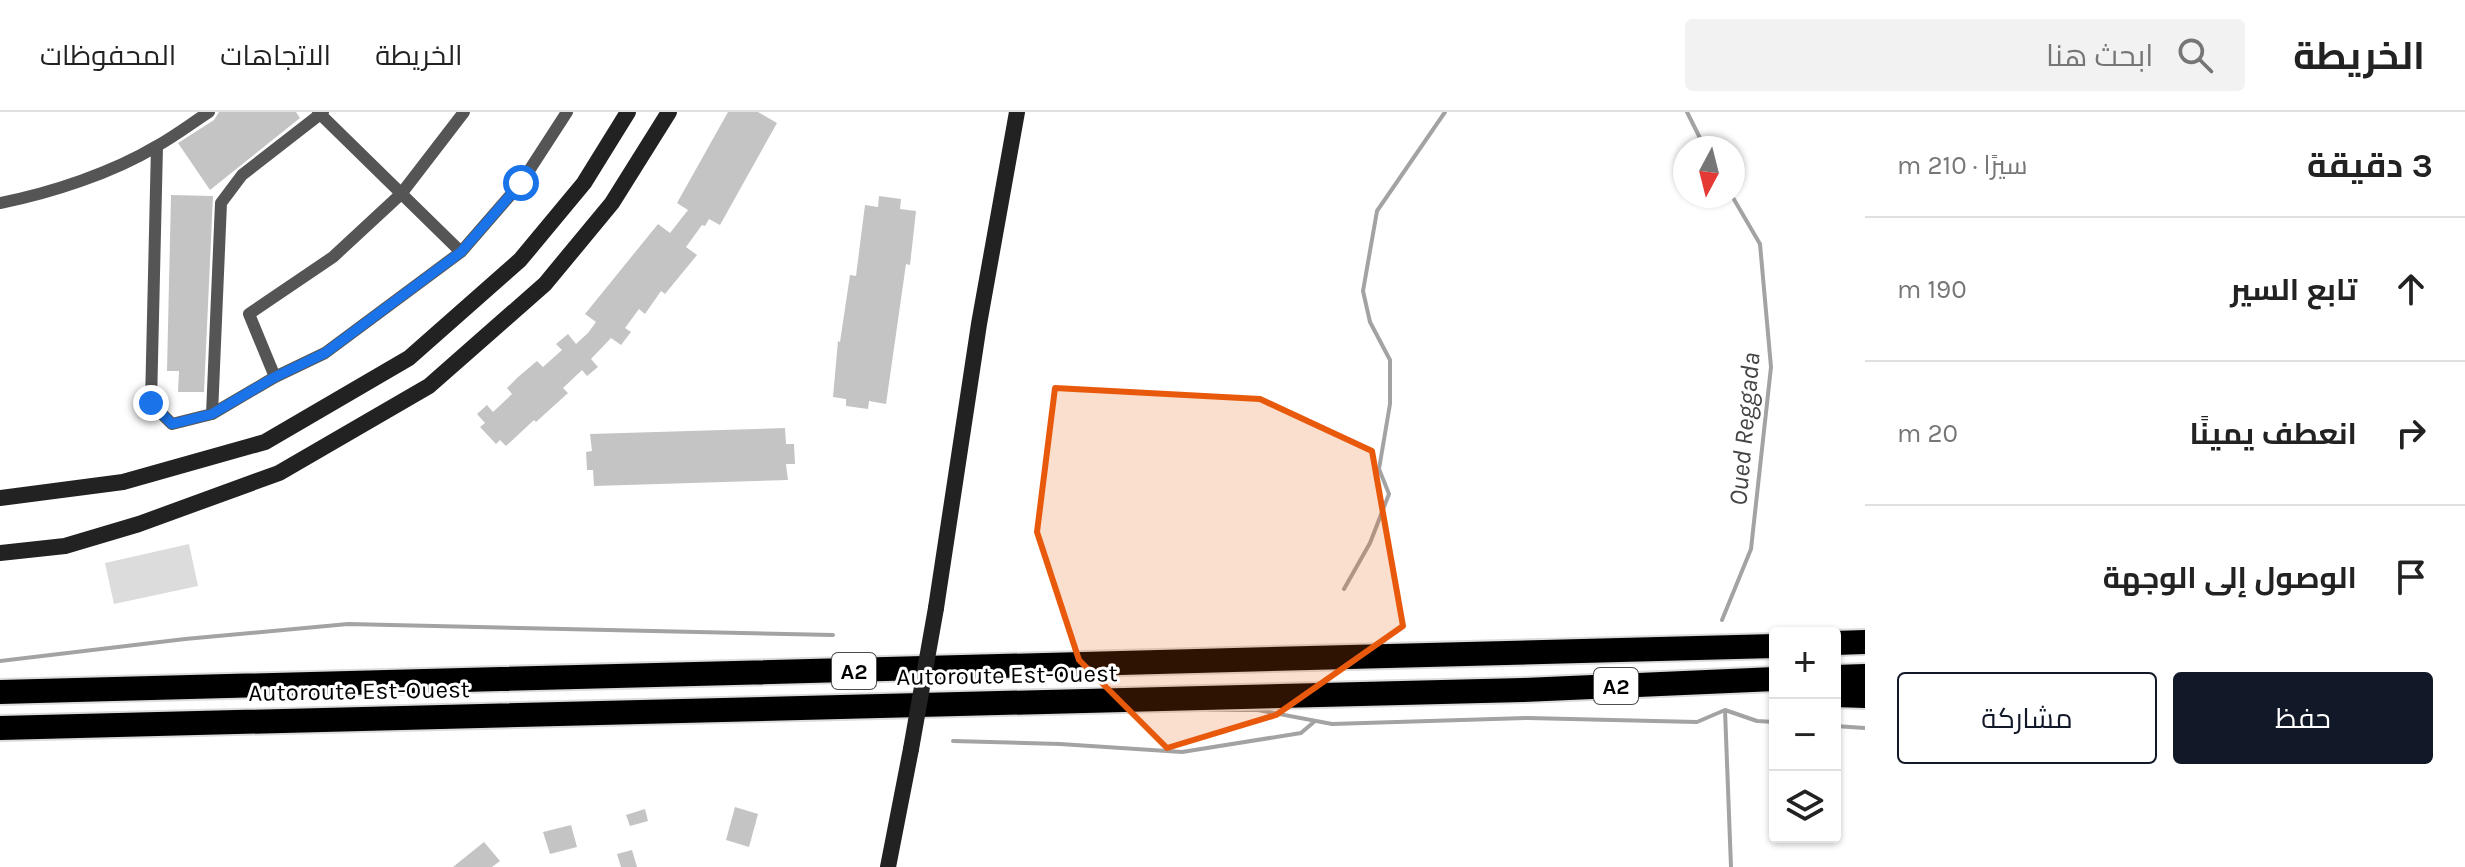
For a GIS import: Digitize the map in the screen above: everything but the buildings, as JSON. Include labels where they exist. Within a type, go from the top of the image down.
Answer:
[{"type":"highway","points":[[1841,643],[1865,642]]},
{"type":"highway","name":"Autoroute Est-Ouest","points":[[0,692],[1769,646]]},
{"type":"highway","points":[[1841,677],[1865,676]]},
{"type":"highway","name":"Autoroute Est-Ouest","points":[[0,728],[1523,690],[1769,679]]},
{"type":"highway","points":[[1708,681],[1769,690]]},
{"type":"highway","points":[[1841,695],[1865,696]]},
{"type":"main road","points":[[0,498],[123,482],[265,442],[409,358],[520,260],[584,183],[628,112]]},
{"type":"main road","points":[[0,553],[65,546],[139,524],[279,473],[429,386],[545,284],[612,203],[669,112]]},
{"type":"main road","points":[[888,867],[936,608],[979,324],[1017,112]]},
{"type":"street","points":[[0,203],[33,196],[127,162],[209,112]]},
{"type":"street","points":[[275,377],[249,314],[333,257],[401,194],[464,112]]},
{"type":"street","points":[[157,146],[151,403],[172,424],[212,414],[275,377],[325,353],[461,252],[521,183],[567,112]]},
{"type":"street","points":[[212,414],[221,203],[242,175],[321,113],[461,252]]},
{"type":"highlighted area","points":[[1055,388],[1260,399],[1372,451],[1403,626],[1276,715],[1167,748],[1079,660],[1037,532]]},
{"type":"shaded area","points":[[189,544],[198,586],[114,604],[105,563]]},
{"type":"waterway","points":[[1344,589],[1370,543],[1389,494],[1379,469],[1390,404],[1390,360],[1370,322],[1363,291],[1377,211],[1445,112]]},
{"type":"waterway","name":"Oued Reggada","points":[[1687,112],[1699,136]]},
{"type":"waterway","name":"Oued Reggada","points":[[1722,620],[1751,549],[1771,367],[1760,244],[1739,208]]},
{"type":"waterway","points":[[0,661],[348,624],[833,635]]},
{"type":"waterway","points":[[1208,710],[1258,710],[1332,724],[1528,718],[1697,722],[1725,710],[1757,721],[1769,722]]},
{"type":"waterway","name":"Oued Reggada","points":[[1725,710],[1731,867]]},
{"type":"waterway","points":[[953,741],[1182,752],[1301,733],[1315,721]]},
{"type":"waterway","points":[[1841,726],[1865,728]]},
{"type":"route","points":[[151,403],[172,424],[212,414],[275,377],[325,353],[461,252],[521,183]]}]
